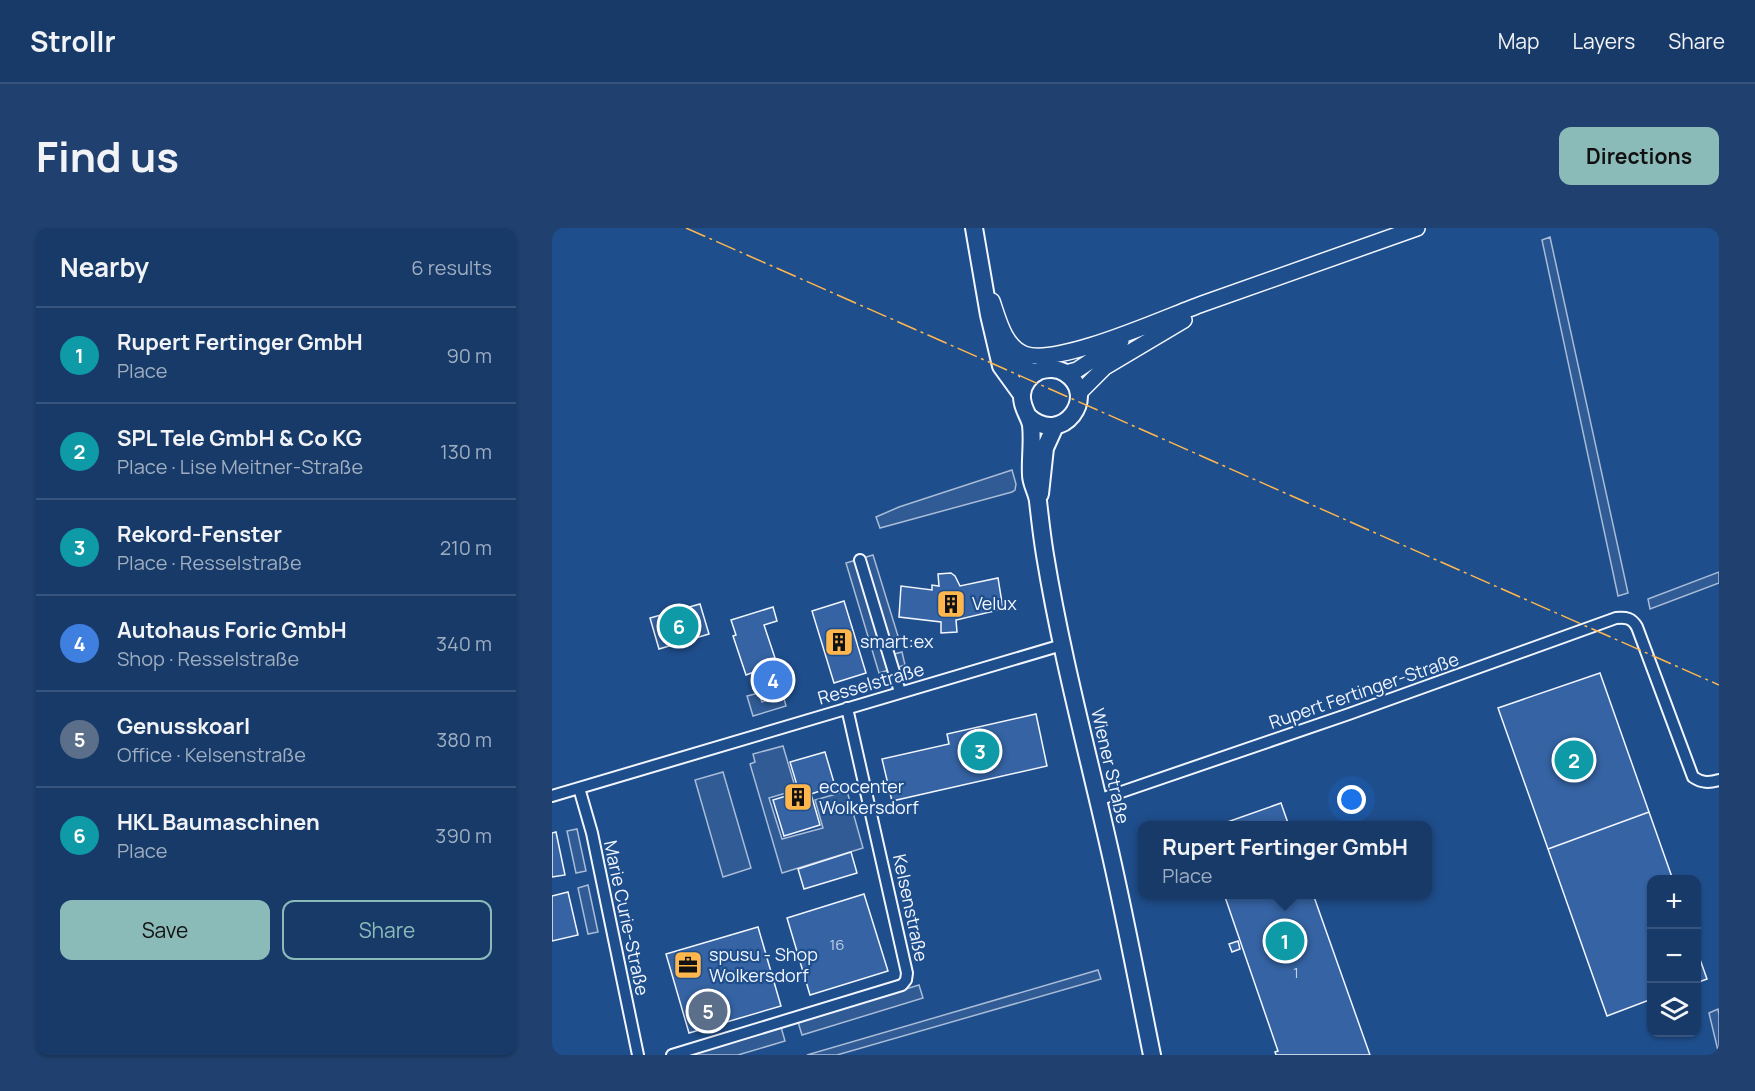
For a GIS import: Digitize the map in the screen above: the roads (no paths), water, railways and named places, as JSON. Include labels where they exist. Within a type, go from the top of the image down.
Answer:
[{"type":"main road","points":[[974,228],[980,270],[1001,366],[1022,395]]},
{"type":"main road","points":[[980,270],[1007,338],[1017,350],[1025,354],[1052,355],[1133,332],[1195,306],[1242,292],[1416,228]]},
{"type":"main road","points":[[1079,393],[1095,374],[1121,355],[1191,316],[1242,292]]},
{"type":"main road","points":[[1066,373],[1076,385],[1079,393],[1078,405],[1072,416],[1055,426],[1038,423],[1028,416],[1024,410],[1022,395],[1026,382],[1036,373],[1048,369],[1066,373],[1077,370],[1133,332]]},
{"type":"main road","points":[[996,347],[1011,363],[1036,373]]},
{"type":"main road","points":[[1028,416],[1032,436],[1031,478],[1038,498]]},
{"type":"main road","points":[[1038,498],[1042,481],[1044,448],[1055,426]]},
{"type":"main road","name":"Wiener Straße","points":[[1038,498],[1040,526],[1051,592],[1110,849],[1152,1055]]},
{"type":"street","points":[[860,560],[900,692]]},
{"type":"street","name":"Rupert Fertinger-Straße","points":[[1098,800],[1317,725],[1616,618],[1630,619],[1638,627],[1693,777],[1709,783],[1719,780]]},
{"type":"street","name":"Resselstraße","points":[[552,796],[1062,645]]},
{"type":"street","name":"Kelsenstraße","points":[[672,1055],[902,985],[906,980],[907,973],[898,927],[847,708]]},
{"type":"street","name":"Marie Curie-Straße","points":[[579,788],[592,833],[638,1055]]},
{"type":"place","name":"Velux","points":[[951,604]]},
{"type":"place","name":"HKL Baumaschinen","points":[[679,626]]},
{"type":"place","name":"smart:ex","points":[[839,642]]},
{"type":"place","name":"Autohaus Foric GmbH","points":[[773,680]]},
{"type":"place","name":"Rekord-Fenster","points":[[980,751]]},
{"type":"place","name":"SPL Tele GmbH & Co KG","points":[[1574,760]]},
{"type":"place","name":"ecocenter Wolkersdorf","points":[[798,797]]},
{"type":"place","name":"Rupert Fertinger GmbH","points":[[1285,941]]},
{"type":"place","name":"spusu - Shop Wolkersdorf","points":[[688,965]]},
{"type":"place","name":"Genusskoarl","points":[[708,1011]]}]
